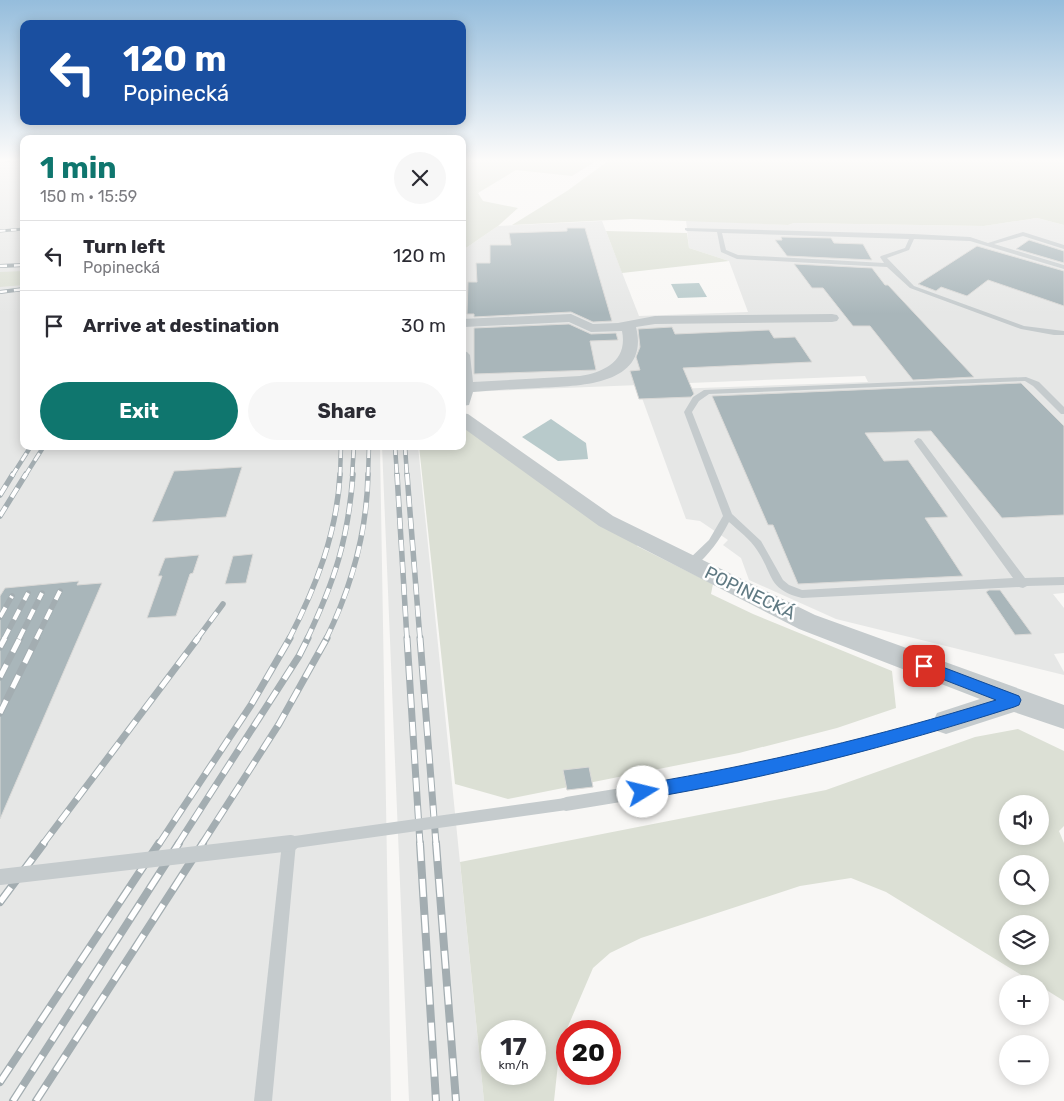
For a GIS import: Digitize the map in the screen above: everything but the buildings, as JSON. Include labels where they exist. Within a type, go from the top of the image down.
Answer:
[{"type":"street","points":[[466,323],[571,318],[591,328],[620,327],[655,320],[832,318]]},
{"type":"street","points":[[466,387],[598,379],[610,374],[629,354],[631,331],[628,324]]},
{"type":"street","name":"POPINECKÁ","points":[[466,421],[606,522],[808,622],[1064,717]]},
{"type":"street","points":[[946,722],[1014,700]]},
{"type":"lane","points":[[687,229],[860,237],[913,236],[970,239],[1064,267]]},
{"type":"lane","points":[[719,231],[723,251],[737,257],[889,265]]},
{"type":"lane","points":[[989,244],[1023,234],[1064,246]]},
{"type":"lane","points":[[913,236],[907,249],[883,257],[912,287],[1023,328],[1064,333]]},
{"type":"lane","points":[[1064,412],[1036,384],[1026,379],[707,392],[696,399],[688,412],[728,516],[749,533],[762,550],[778,582],[789,592],[802,594],[970,584],[1064,582]]},
{"type":"lane","points":[[918,441],[1023,584]]},
{"type":"lane","points":[[691,564],[709,549],[728,516]]},
{"type":"lane","points":[[0,877],[289,843],[566,804],[700,782],[828,754],[946,722]]},
{"type":"lane","points":[[263,1101],[289,843]]},
{"type":"shaded area","points":[[0,211],[20,211],[20,450],[380,450],[391,1101],[0,1101]]},
{"type":"shaded area","points":[[466,211],[514,211],[498,226],[466,248]]},
{"type":"shaded area","points":[[534,211],[1064,211],[1064,225],[1037,218],[984,226],[794,223],[788,225],[631,219],[512,225]]},
{"type":"shaded area","points":[[1037,218],[1064,225],[1064,593],[1053,594],[1064,608],[1064,653],[1054,654],[1064,675],[836,619],[749,580],[741,558],[723,545],[728,540],[700,521],[686,519],[642,398],[672,389],[868,382],[865,376],[466,392],[466,248],[498,226],[602,221],[639,316],[748,312],[729,261],[689,248],[686,220],[788,225],[794,223],[984,226]]},
{"type":"shaded area","points":[[606,231],[687,233],[689,248],[729,261],[622,273]]},
{"type":"shaded area","points":[[20,271],[20,285],[0,287],[0,272]]},
{"type":"shaded area","points":[[699,283],[707,297],[678,298],[671,284]]},
{"type":"shaded area","points":[[551,419],[586,443],[588,459],[558,461],[522,437]]},
{"type":"shaded area","points":[[466,420],[637,537],[637,546],[713,584],[711,594],[753,614],[892,671],[896,708],[837,728],[739,753],[508,799],[455,784],[419,450],[466,450]]},
{"type":"shaded area","points":[[382,450],[418,450],[484,1101],[409,1101]]},
{"type":"shaded area","points":[[1018,729],[1064,751],[1064,826],[1059,831],[1064,843],[1064,1001],[1049,992],[1049,975],[1021,975],[1005,965],[1049,965],[1049,915],[999,915],[999,961],[886,892],[851,878],[800,886],[641,938],[610,953],[593,968],[571,1020],[556,1020],[556,1082],[554,1101],[484,1101],[482,1085],[546,1085],[546,1020],[481,1020],[481,1071],[460,862],[826,790],[975,737]]},
{"type":"railway","points":[[0,231],[20,229]]},
{"type":"railway","points":[[0,266],[20,265]]},
{"type":"railway","points":[[0,292],[20,290]]},
{"type":"railway","points":[[12,476],[28,450]]},
{"type":"railway","points":[[25,476],[41,450]]},
{"type":"railway","points":[[340,476],[341,450]]},
{"type":"railway","points":[[352,476],[354,450]]},
{"type":"railway","points":[[368,476],[369,450]]},
{"type":"railway","points":[[395,450],[397,476]]},
{"type":"railway","points":[[405,450],[407,476]]},
{"type":"railway","points":[[0,495],[13,474]]},
{"type":"railway","points":[[0,516],[26,474]]},
{"type":"railway","points":[[289,639],[308,600],[324,559],[335,517],[340,474]]},
{"type":"railway","points":[[307,639],[339,559],[348,519],[353,474]]},
{"type":"railway","points":[[326,639],[343,599],[356,559],[365,517],[368,474]]},
{"type":"railway","points":[[397,474],[407,639]]},
{"type":"railway","points":[[407,474],[420,639]]},
{"type":"railway","points":[[36,639],[60,591]]},
{"type":"railway","points":[[4,639],[28,593]]},
{"type":"railway","points":[[19,639],[42,593]]},
{"type":"railway","points":[[0,617],[12,596]]},
{"type":"railway","points":[[197,639],[223,604]]},
{"type":"railway","points":[[0,647],[5,638]]},
{"type":"railway","points":[[0,677],[20,638]]},
{"type":"railway","points":[[0,713],[37,638]]},
{"type":"railway","points":[[43,844],[198,638]]},
{"type":"railway","points":[[159,844],[251,705],[290,638]]},
{"type":"railway","points":[[178,844],[299,656],[308,638]]},
{"type":"railway","points":[[202,844],[279,724],[327,638]]},
{"type":"railway","points":[[407,638],[420,844]]},
{"type":"railway","points":[[420,638],[436,844]]},
{"type":"railway","points":[[0,902],[44,843]]},
{"type":"railway","points":[[0,1082],[159,843]]},
{"type":"railway","points":[[13,1101],[179,843]]},
{"type":"railway","points":[[36,1101],[203,843]]},
{"type":"railway","points":[[420,843],[436,1101]]},
{"type":"railway","points":[[436,843],[456,1101]]},
{"type":"route","points":[[643,792],[700,782],[828,754],[946,722],[1014,700],[924,666]]}]
